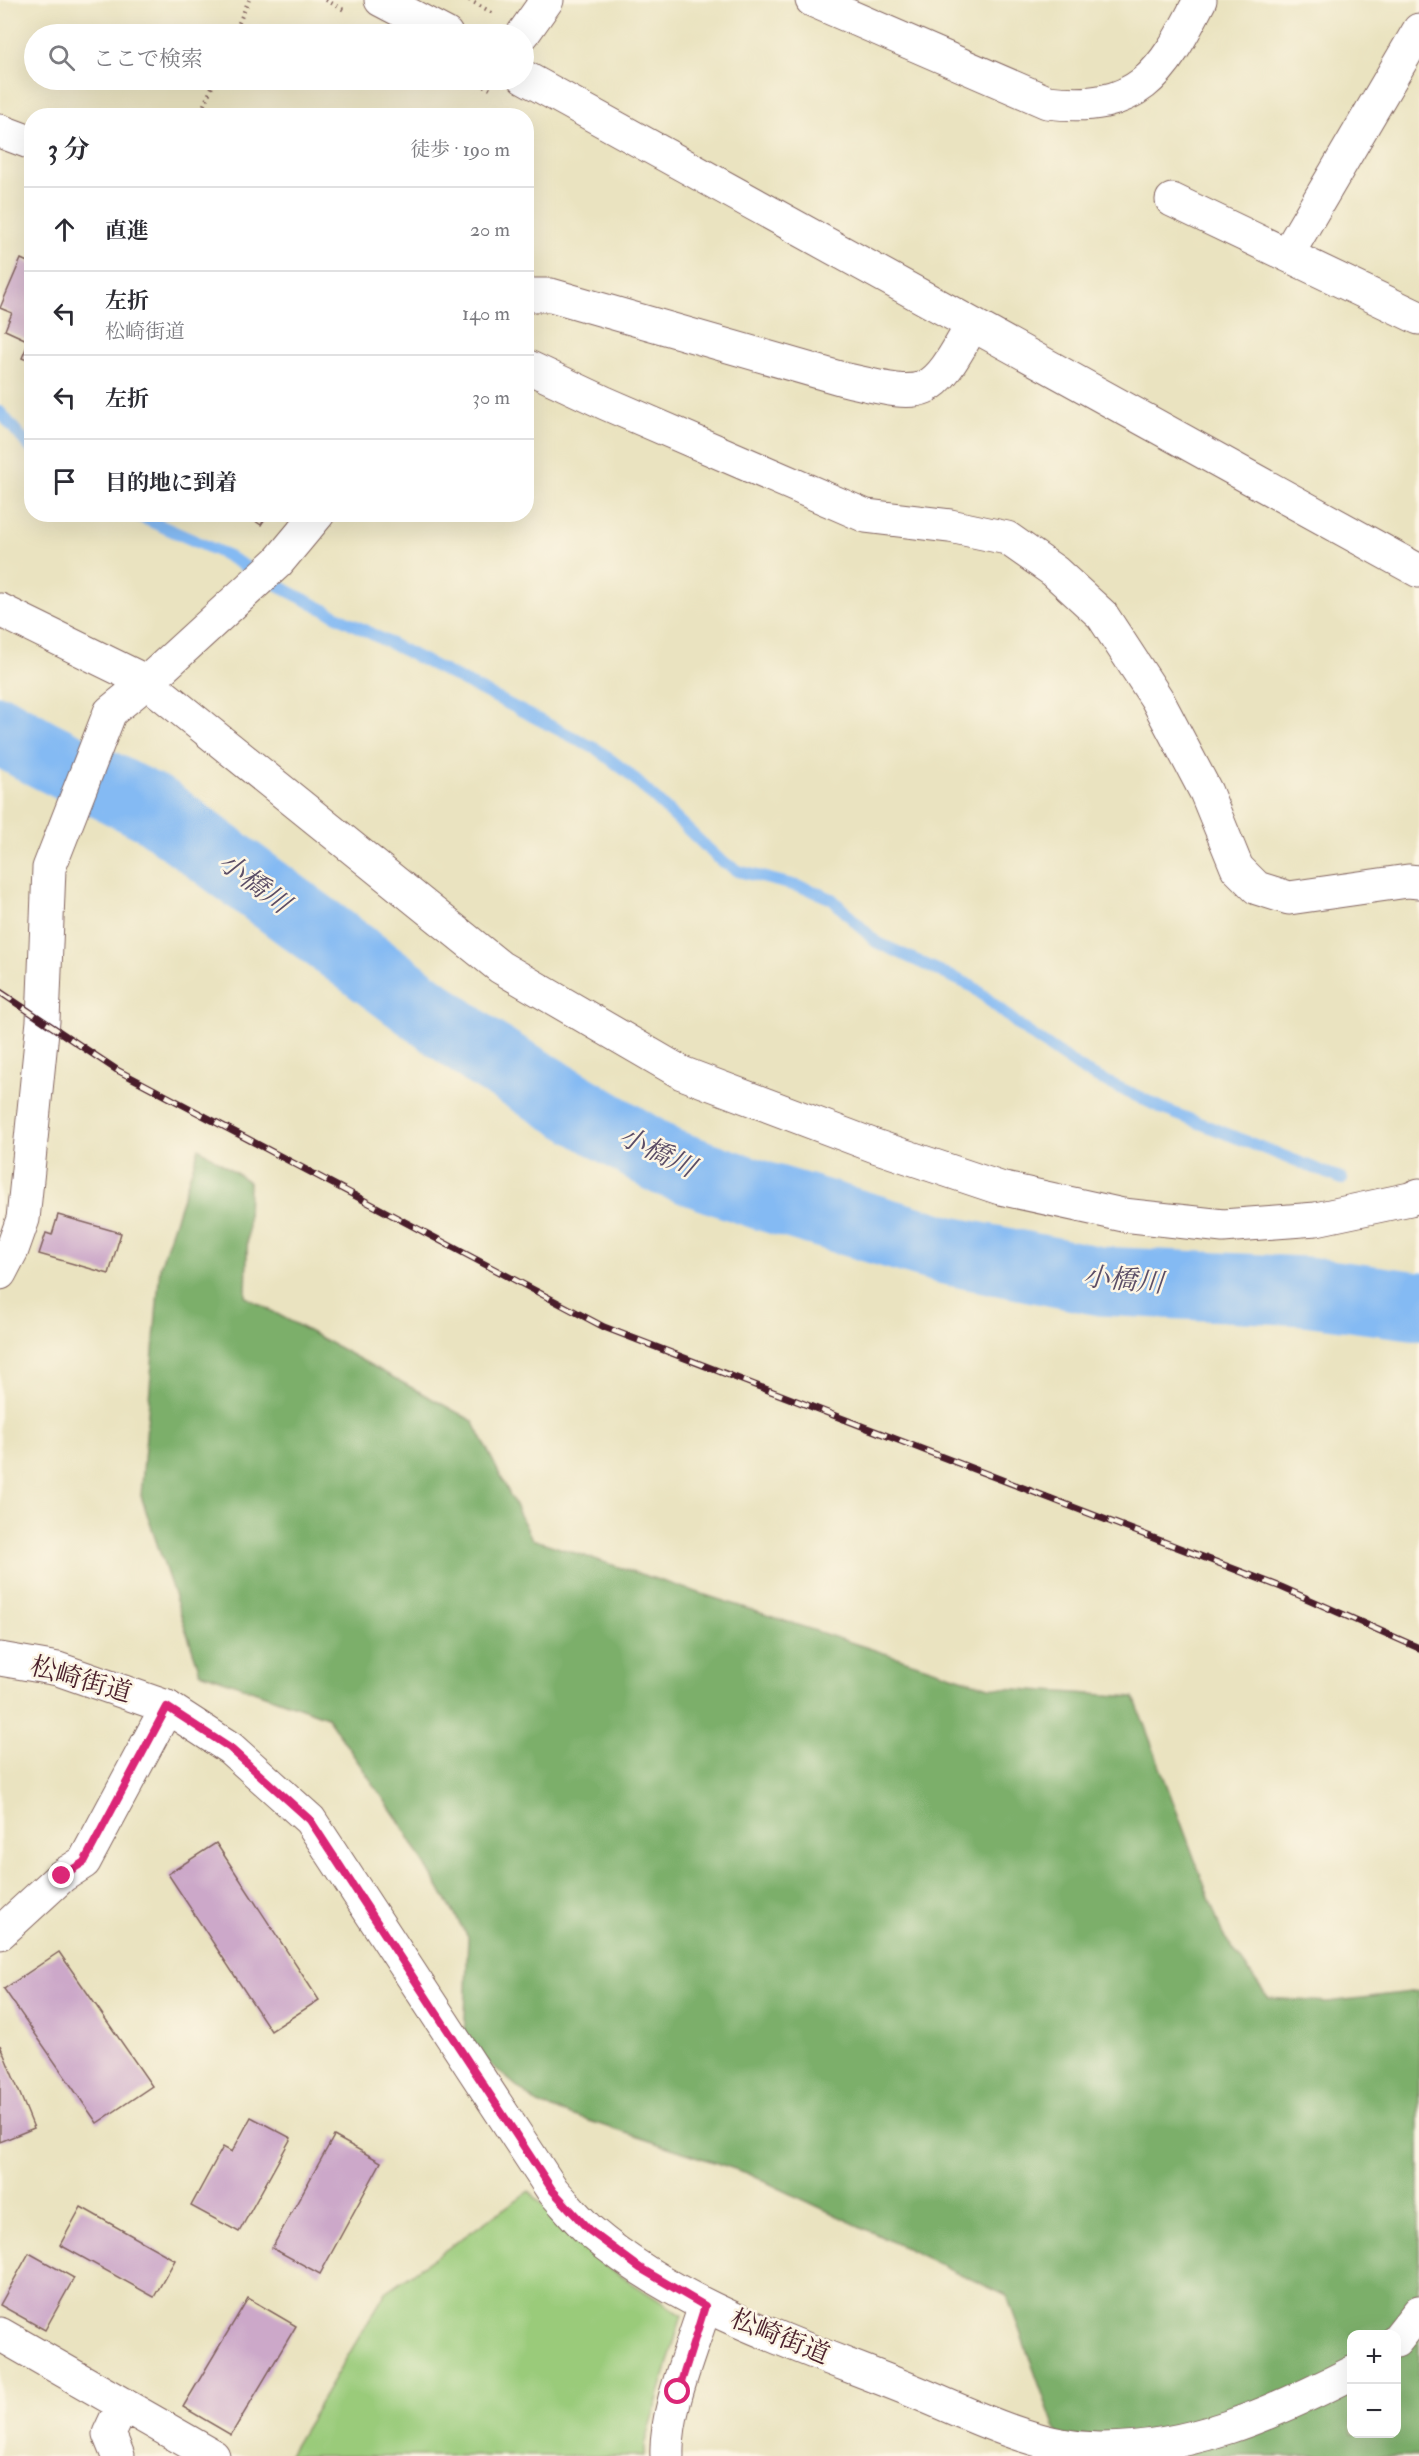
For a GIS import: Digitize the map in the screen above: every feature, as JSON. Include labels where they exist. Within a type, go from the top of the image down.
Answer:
[{"type":"street","points":[[381,0],[427,24]]},
{"type":"street","points":[[530,24],[547,0]]},
{"type":"street","points":[[812,0],[1047,102],[1075,105],[1107,102],[1137,89],[1160,68],[1200,0]]},
{"type":"street","points":[[1287,255],[1419,30]]},
{"type":"street","points":[[534,82],[1419,571]]},
{"type":"street","points":[[0,131],[24,140]]},
{"type":"street","points":[[1172,200],[1419,318]]},
{"type":"street","points":[[534,295],[551,295],[843,379],[891,390],[913,392],[930,386],[946,371],[972,325]]},
{"type":"street","points":[[534,370],[605,403],[866,516],[950,526],[1007,538],[1054,571],[1102,615],[1157,699],[1206,792],[1237,868],[1257,888],[1289,898],[1408,880],[1419,882]]},
{"type":"street","points":[[0,1273],[12,1250],[23,1218],[43,1021],[49,868],[110,712],[147,682],[278,561],[311,522]]},
{"type":"street","points":[[0,610],[147,682],[500,967],[682,1073],[875,1146],[1000,1188],[1123,1215],[1223,1226],[1316,1219],[1410,1199],[1419,1195]]},
{"type":"street","name":"松崎街道","points":[[0,1659],[58,1669],[167,1707],[230,1748],[310,1820],[553,2191],[589,2230],[640,2268],[705,2306],[1030,2438],[1097,2449],[1166,2445],[1238,2425],[1347,2375]]},
{"type":"street","points":[[0,1933],[62,1876],[84,1862],[167,1707]]},
{"type":"street","points":[[667,2456],[666,2442],[678,2392],[705,2306]]},
{"type":"street","points":[[1401,2335],[1419,2312]]},
{"type":"street","points":[[0,2334],[123,2404],[197,2452]]},
{"type":"street","points":[[104,2440],[123,2404]]},
{"type":"path","points":[[238,24],[249,0]]},
{"type":"path","points":[[203,108],[211,90]]},
{"type":"green space","points":[[199,1148],[249,1182],[246,1297],[473,1421],[532,1539],[989,1687],[1134,1697],[1223,1935],[1268,1998],[1328,2002],[1419,1991],[1419,2456],[1065,2456],[1007,2296],[747,2173],[538,2104],[464,2042],[468,1937],[401,1824],[327,1717],[200,1672],[141,1496],[160,1267]]},
{"type":"green space","points":[[529,2191],[602,2264],[682,2315],[644,2445],[644,2456],[288,2456],[386,2292]]},
{"type":"building","points":[[21,259],[24,260],[24,339],[5,330],[12,313],[0,308]]},
{"type":"building","points":[[58,1215],[121,1233],[109,1274],[39,1254],[46,1233],[52,1235]]},
{"type":"building","points":[[216,1843],[319,2000],[271,2031],[168,1874]]},
{"type":"building","points":[[59,1952],[152,2086],[97,2123],[4,1989]]},
{"type":"building","points":[[0,2045],[34,2128],[0,2142]]},
{"type":"building","points":[[251,2117],[291,2138],[239,2232],[191,2206],[223,2147],[232,2152]]},
{"type":"building","points":[[334,2136],[381,2162],[320,2274],[272,2248]]},
{"type":"building","points":[[81,2207],[175,2260],[154,2297],[60,2245]]},
{"type":"building","points":[[29,2253],[74,2278],[45,2330],[0,2305]]},
{"type":"building","points":[[248,2298],[296,2326],[231,2435],[183,2407]]},
{"type":"waterway","points":[[0,412],[24,440]]},
{"type":"waterway","points":[[152,522],[222,553],[288,591],[598,750],[627,772],[720,860],[738,871],[808,889],[832,899],[876,942],[972,986],[1026,1031],[1086,1072],[1166,1110],[1342,1179]]},
{"type":"waterway","name":"小橋川","points":[[0,730],[157,811],[485,1054],[666,1162],[763,1196],[945,1250],[1100,1281],[1305,1291],[1419,1306]]},
{"type":"railway","points":[[0,992],[117,1070],[604,1327],[1281,1587],[1419,1648]]},
{"type":"route","points":[[62,1876],[84,1862],[167,1707],[230,1748],[310,1820],[336,1856],[553,2191],[589,2230],[640,2268],[705,2306],[678,2392]]}]
